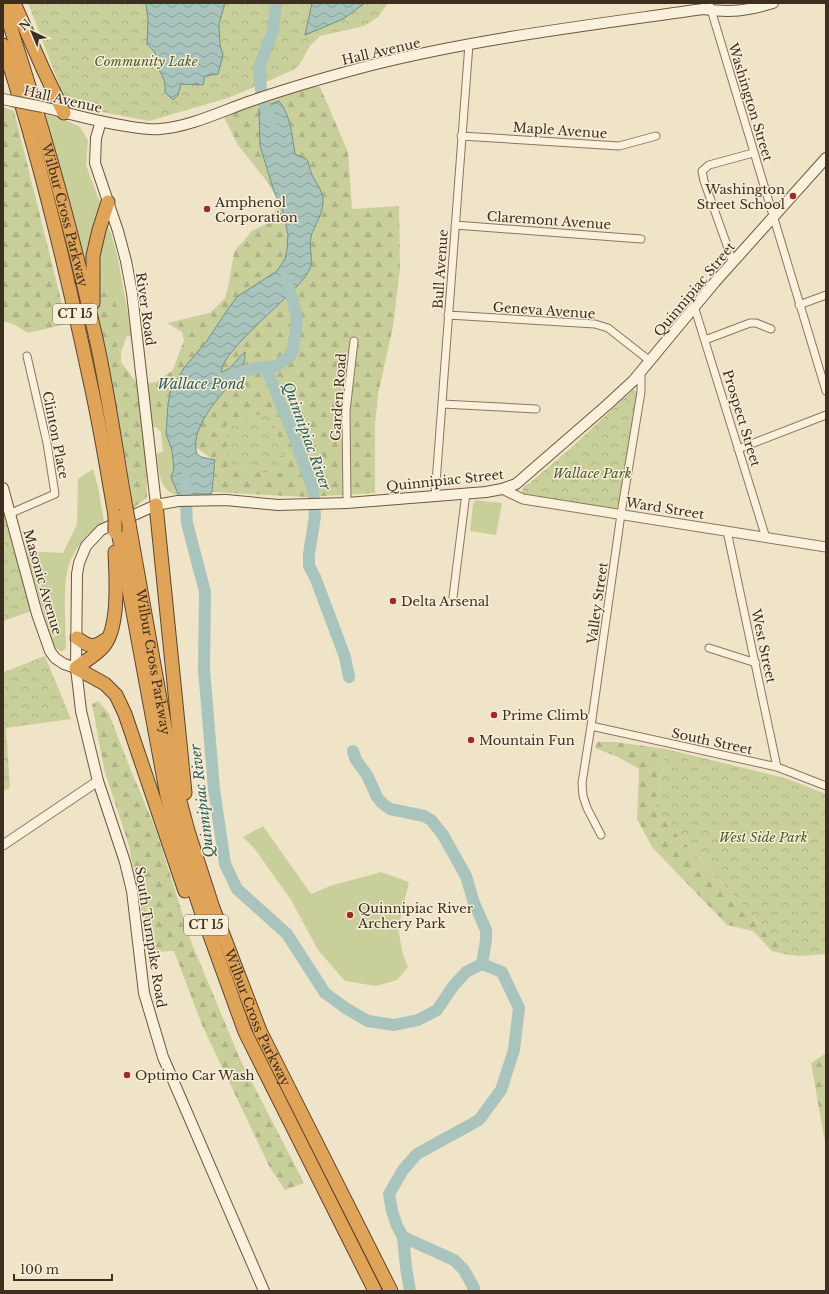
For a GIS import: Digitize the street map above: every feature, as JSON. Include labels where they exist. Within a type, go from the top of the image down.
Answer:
[{"type":"highway","points":[[14,3],[64,113]]},
{"type":"highway","name":"Wilbur Cross Parkway","points":[[3,4],[30,85],[92,321],[121,511],[120,529],[167,796],[185,863],[245,1032],[375,1291]]},
{"type":"highway","name":"Wilbur Cross Parkway","points":[[3,45],[17,86],[52,219],[121,511]]},
{"type":"highway","points":[[92,321],[93,256],[108,202]]},
{"type":"highway","points":[[156,505],[188,831]]},
{"type":"highway","points":[[120,529],[115,616],[110,636],[104,646],[76,668],[105,684],[116,695],[125,714],[201,933],[221,967]]},
{"type":"highway","name":"Wilbur Cross Parkway","points":[[120,529],[175,783],[188,831],[213,908],[260,1031],[391,1291]]},
{"type":"highway","points":[[77,638],[86,644],[93,646],[101,643],[110,636]]},
{"type":"main road","name":"Hall Avenue","points":[[7,100],[100,121],[151,129],[161,129],[196,120],[284,90],[372,65],[469,44],[710,7],[744,11],[773,3]]},
{"type":"main road","name":"River Road","points":[[100,121],[96,138],[95,163],[126,261],[132,293],[156,505]]},
{"type":"main road","name":"Quinnipiac Street","points":[[76,668],[77,574],[79,563],[86,546],[101,530],[156,505],[178,502],[226,500],[278,505],[347,503],[502,489],[520,481],[611,401],[641,372],[694,306],[826,158]]},
{"type":"main road","name":"Masonic Avenue","points":[[3,488],[37,614],[50,651],[55,658],[64,664],[76,668]]},
{"type":"main road","name":"South Turnpike Road","points":[[76,668],[81,711],[98,781],[127,869],[132,891],[144,993],[159,1046],[264,1291]]},
{"type":"street","name":"Washington Street","points":[[710,7],[826,391]]},
{"type":"street","name":"Bull Avenue","points":[[434,496],[469,44]]},
{"type":"street","name":"Maple Avenue","points":[[461,136],[619,146],[656,136]]},
{"type":"street","points":[[733,262],[704,181],[702,171],[709,166],[753,153]]},
{"type":"street","name":"Claremont Avenue","points":[[455,225],[641,239]]},
{"type":"street","points":[[799,305],[826,295]]},
{"type":"street","name":"Prospect Street","points":[[694,306],[766,538]]},
{"type":"street","name":"Geneva Avenue","points":[[448,315],[595,324],[608,328],[650,360]]},
{"type":"street","points":[[705,340],[750,323],[756,323],[771,329]]},
{"type":"street","name":"Garden Road","points":[[347,503],[346,411],[354,341]]},
{"type":"street","name":"Clinton Place","points":[[9,514],[55,494],[47,443],[27,356]]},
{"type":"street","name":"Valley Street","points":[[601,835],[587,808],[583,796],[582,783],[640,392],[641,372]]},
{"type":"street","points":[[442,404],[536,409]]},
{"type":"street","points":[[738,448],[826,415]]},
{"type":"street","name":"Ward Street","points":[[502,489],[523,499],[826,547]]},
{"type":"street","points":[[453,597],[466,493]]},
{"type":"street","name":"West Street","points":[[727,531],[777,767]]},
{"type":"street","points":[[709,648],[756,663]]},
{"type":"street","name":"South Street","points":[[591,726],[777,767],[826,786]]},
{"type":"street","points":[[3,845],[98,781]]},
{"type":"green space","name":"Community Lake","points":[[28,3],[388,3],[378,17],[364,26],[320,36],[310,46],[295,69],[228,98],[149,121],[67,105]]},
{"type":"green space","points":[[306,87],[320,87],[348,152],[352,209],[399,206],[400,269],[393,327],[378,394],[375,426],[375,493],[307,497],[212,492],[216,462],[156,418],[156,382],[173,370],[184,340],[182,332],[167,323],[210,313],[225,298],[234,252],[252,231],[270,222],[279,202],[269,184],[238,145],[223,115]],"holes":[[[270,411],[284,455],[280,456],[281,473]]]},
{"type":"green space","points":[[3,107],[14,111],[67,324],[28,333],[13,324],[3,321]]},
{"type":"green space","points":[[44,114],[59,117],[80,127],[88,140],[86,165],[101,205],[88,274],[85,272]]},
{"type":"green space","points":[[106,224],[111,233],[118,259],[132,337],[127,336],[121,352],[117,346],[118,333],[104,279],[95,291],[96,271]]},
{"type":"green space","points":[[104,279],[116,305],[123,326],[124,333],[118,333],[117,346],[121,352],[121,362],[136,382],[146,448],[147,498],[133,508],[125,454],[95,291]]},
{"type":"green space","points":[[156,382],[156,418],[167,425],[166,434],[172,450],[174,469],[172,473],[178,495],[167,490],[163,485],[159,473],[156,454],[163,451],[161,432],[156,427],[152,427],[147,383]]},
{"type":"green space","name":"Wallace Park","points":[[633,390],[637,392],[621,500],[618,507],[613,509],[522,494],[523,487],[571,448]]},
{"type":"green space","points":[[270,411],[285,455],[280,456],[282,473],[228,470],[226,425]]},
{"type":"green space","points":[[93,469],[98,487],[104,522],[91,532],[80,544],[69,566],[65,591],[66,648],[62,652],[53,646],[26,551],[63,553],[77,524],[78,479]]},
{"type":"green space","points":[[475,500],[502,503],[496,535],[470,531],[473,504]]},
{"type":"green space","points":[[3,512],[32,611],[3,621]]},
{"type":"green space","points":[[45,656],[71,719],[6,728],[10,788],[3,791],[3,670],[4,672]]},
{"type":"green space","points":[[98,701],[109,714],[156,830],[192,944],[240,1059],[304,1183],[285,1190],[269,1166],[202,1025],[174,951],[150,952],[129,846],[104,769],[92,704]]},
{"type":"green space","points":[[597,742],[614,742],[666,749],[655,811],[789,955],[772,951],[753,931],[727,925],[652,847],[637,819],[639,769],[618,757],[595,748]]},
{"type":"green space","name":"West Side Park","points":[[666,749],[785,778],[826,794],[826,954],[800,956],[789,955],[655,811]]},
{"type":"green space","name":"Quinnipiac River Archery Park","points":[[263,826],[311,894],[330,886],[381,872],[409,882],[398,929],[403,955],[408,967],[397,980],[376,986],[345,981],[318,950],[291,900],[254,848],[243,837]]},
{"type":"green space","points":[[826,1053],[826,1148],[811,1063]]},
{"type":"water","points":[[146,3],[225,3],[219,24],[220,45],[223,55],[218,74],[205,76],[203,85],[181,84],[178,95],[173,100],[165,92],[163,77],[155,65],[155,52],[147,44],[148,20]]},
{"type":"water","points":[[312,3],[365,3],[343,19],[305,35]]},
{"type":"water","name":"Wallace Pond","points":[[279,101],[289,120],[295,154],[307,160],[310,171],[323,196],[322,210],[311,237],[311,266],[305,277],[297,286],[244,338],[224,362],[221,372],[231,367],[245,352],[244,364],[240,373],[220,395],[199,428],[196,446],[197,454],[201,457],[215,460],[211,494],[178,494],[171,477],[174,469],[172,450],[166,434],[168,404],[171,389],[184,368],[206,342],[238,296],[277,271],[285,259],[288,235],[283,211],[274,191],[260,146],[259,108]]},
{"type":"waterway","name":"Quinnipiac River","points":[[271,121],[262,100],[259,68],[273,31],[276,3]]},
{"type":"waterway","name":"Quinnipiac River","points":[[226,378],[255,368],[277,366],[290,356],[293,350],[297,319],[286,279]]},
{"type":"waterway","name":"Quinnipiac River","points":[[266,367],[295,439],[313,490],[315,516],[309,554],[309,566],[315,577],[345,657],[349,677]]},
{"type":"waterway","name":"Quinnipiac River","points":[[185,479],[187,523],[205,592],[204,669],[214,789],[225,864],[237,889],[287,934],[325,993],[347,1009],[368,1021],[394,1025],[418,1020],[437,1010],[454,985],[466,972],[482,964],[502,972],[519,1008],[514,1050],[501,1090],[479,1120],[417,1154],[403,1170],[389,1194],[392,1211],[397,1226],[403,1237],[454,1260],[464,1270],[474,1288],[473,1291]]},
{"type":"waterway","name":"Quinnipiac River","points":[[353,751],[356,760],[367,775],[377,797],[382,803],[390,809],[424,816],[431,820],[443,835],[466,876],[474,903],[486,930],[482,964]]},
{"type":"waterway","name":"Quinnipiac River","points":[[403,1237],[410,1291]]},
{"type":"place","name":"Washington Street School","points":[[793,196]]},
{"type":"place","name":"Amphenol Corporation","points":[[207,209]]},
{"type":"place","name":"Delta Arsenal","points":[[393,601]]},
{"type":"place","name":"Prime Climb","points":[[494,715]]},
{"type":"place","name":"Mountain Fun","points":[[471,740]]},
{"type":"place","name":"Quinnipiac River Archery Park","points":[[350,915]]},
{"type":"place","name":"Optimo Car Wash","points":[[127,1075]]}]
